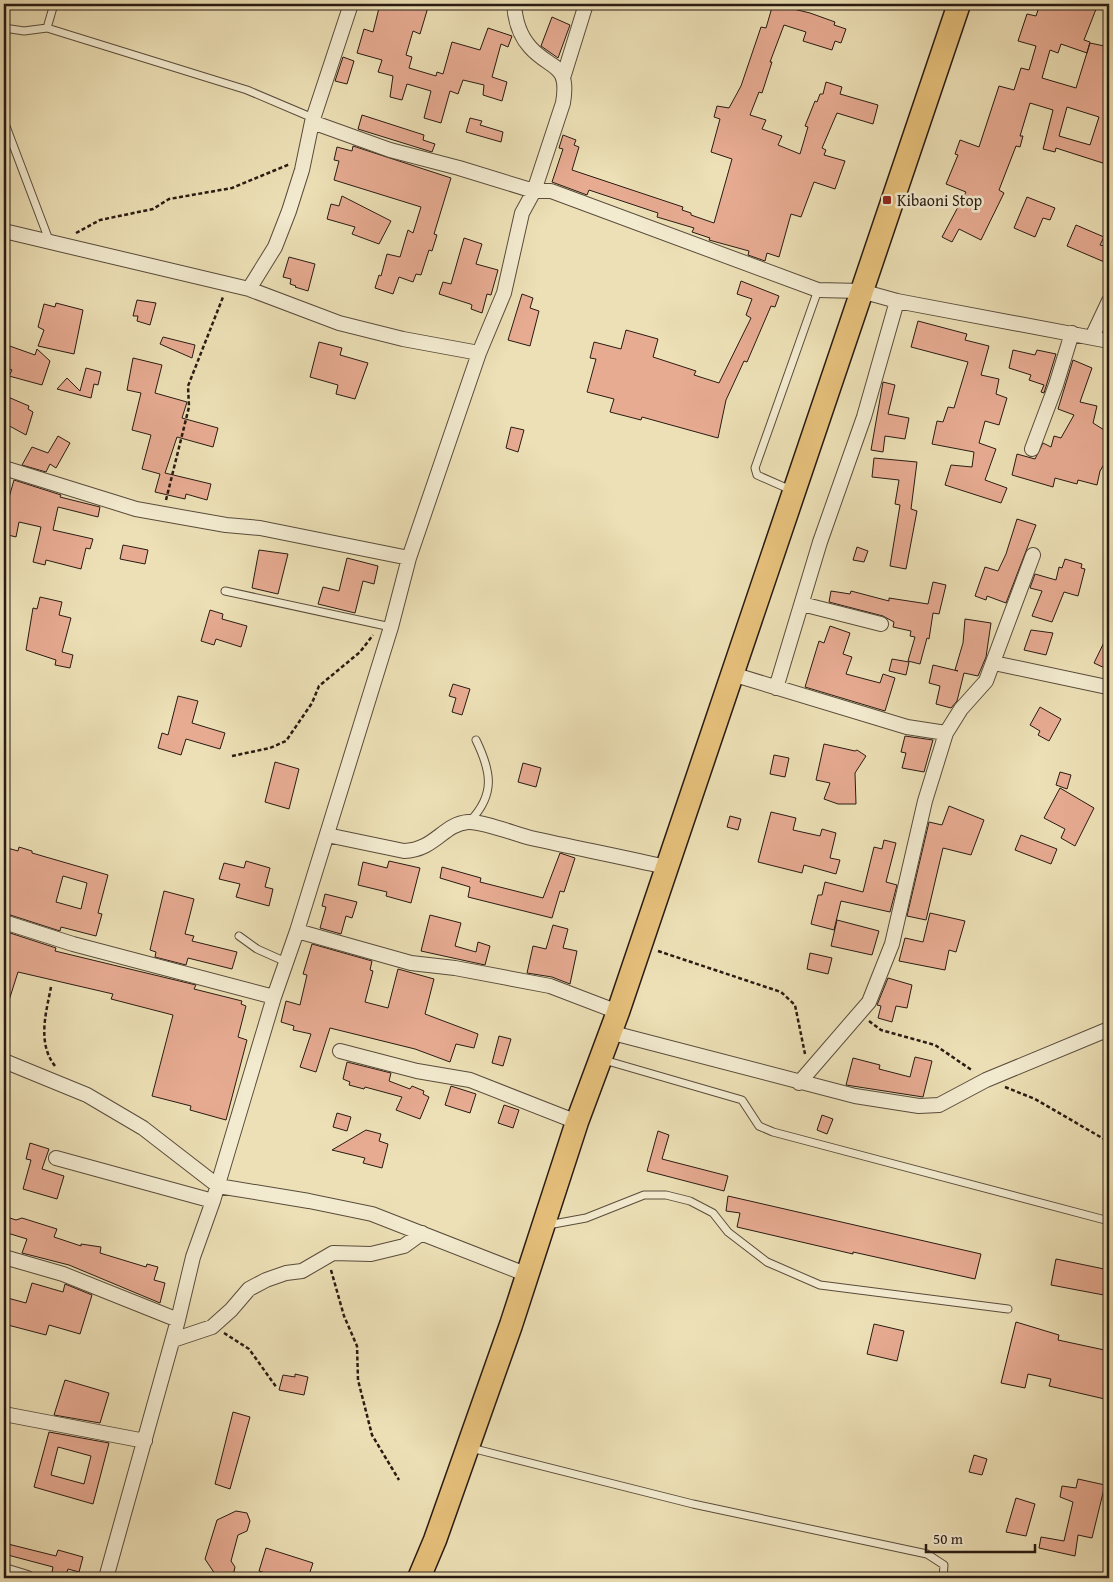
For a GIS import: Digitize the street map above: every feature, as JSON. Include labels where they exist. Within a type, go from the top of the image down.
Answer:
[{"type":"highway","points":[[419,1578],[468,1448],[545,1226],[577,1122],[618,1012],[959,4]]},
{"type":"street","points":[[249,289],[275,247],[304,158],[313,120],[351,4]]},
{"type":"street","points":[[106,1578],[173,1340],[193,1257],[218,1186],[274,997],[327,835],[386,626],[479,353],[504,293],[522,213],[534,191],[563,103],[566,88],[563,78],[556,65],[529,47],[515,19],[514,4]]},
{"type":"street","points":[[563,78],[586,4]]},
{"type":"street","points":[[313,120],[390,150],[459,168],[534,191],[550,191],[818,290],[861,291],[897,301],[1109,341]]},
{"type":"street","points":[[4,231],[49,240],[249,289],[339,323],[403,339],[479,353]]},
{"type":"street","points":[[776,688],[820,542],[864,417],[897,301]]},
{"type":"street","points":[[1092,337],[1109,301]]},
{"type":"street","points":[[1032,449],[1056,385],[1072,333]]},
{"type":"street","points":[[4,468],[136,509],[226,525],[260,528],[409,558]]},
{"type":"street","points":[[799,1083],[869,1002],[892,944],[925,801],[946,733],[961,709],[986,681],[1032,555]]},
{"type":"street","points":[[802,604],[881,624]]},
{"type":"street","points":[[994,663],[1107,687]]},
{"type":"street","points":[[732,674],[907,727],[946,733]]},
{"type":"street","points":[[327,835],[404,851],[414,851],[426,847],[454,825],[470,821],[531,838],[666,867]]},
{"type":"street","points":[[4,922],[73,944],[274,997]]},
{"type":"street","points":[[297,931],[410,963],[470,970],[550,986],[618,1012]]},
{"type":"street","points":[[609,1032],[799,1083],[855,1096],[919,1106],[938,1105],[986,1080],[1109,1028]]},
{"type":"street","points":[[340,1051],[417,1071],[470,1080],[577,1122]]},
{"type":"street","points":[[4,1061],[88,1095],[143,1128],[218,1186],[308,1200],[372,1214],[528,1275]]},
{"type":"street","points":[[56,1158],[213,1201]]},
{"type":"street","points":[[173,1340],[212,1327],[231,1310],[249,1289],[286,1273],[302,1271],[327,1256],[341,1252],[371,1254],[404,1246],[422,1234]]},
{"type":"street","points":[[4,1257],[63,1274],[178,1320]]},
{"type":"street","points":[[4,1414],[145,1441]]},
{"type":"street","points":[[4,1571],[27,1578]]},
{"type":"lane","points":[[47,28],[54,4]]},
{"type":"lane","points":[[4,28],[24,31],[47,28],[247,90],[313,120]]},
{"type":"lane","points":[[4,121],[49,240]]},
{"type":"lane","points":[[793,491],[757,475],[755,468],[818,290]]},
{"type":"lane","points":[[225,591],[386,626]]},
{"type":"lane","points":[[470,821],[482,810],[488,795],[489,779],[484,756],[476,740]]},
{"type":"lane","points":[[240,936],[257,949],[286,962]]},
{"type":"lane","points":[[601,1059],[742,1100],[759,1126],[773,1132],[1109,1221]]},
{"type":"lane","points":[[545,1226],[586,1218],[644,1195],[666,1195],[690,1201],[713,1213],[728,1232],[767,1262],[820,1285],[1008,1309]]},
{"type":"lane","points":[[468,1448],[693,1504],[927,1554],[944,1565],[943,1578]]},
{"type":"path","points":[[64,244],[72,236],[100,220],[153,208],[169,199],[220,192],[304,158]]},
{"type":"path","points":[[163,514],[189,407],[188,386],[228,284]]},
{"type":"path","points":[[232,756],[270,748],[286,740],[312,702],[318,686],[360,652],[386,626]]},
{"type":"path","points":[[640,945],[781,992],[795,1005],[809,1072]]},
{"type":"path","points":[[51,987],[44,1023],[44,1041],[45,1049],[57,1068]]},
{"type":"path","points":[[860,1012],[882,1030],[935,1045],[986,1080],[1035,1099],[1109,1142]]},
{"type":"path","points":[[327,1256],[344,1316],[356,1341],[358,1380],[372,1435],[399,1480]]},
{"type":"path","points":[[212,1327],[237,1339],[249,1349],[277,1388]]},
{"type":"building","points":[[380,4],[429,4],[420,34],[413,31],[406,55],[412,57],[409,68],[436,76],[437,72],[443,74],[452,42],[480,50],[488,28],[512,36],[508,47],[501,44],[492,77],[507,82],[502,101],[483,95],[484,85],[463,80],[458,94],[450,91],[441,123],[424,118],[431,91],[407,84],[402,100],[390,97],[393,76],[378,72],[382,60],[357,53],[364,29],[373,32]]},
{"type":"building","points":[[773,4],[810,13],[835,22],[834,25],[846,29],[841,43],[835,41],[832,50],[803,41],[806,32],[784,25],[770,62],[772,62],[762,93],[759,92],[750,115],[766,120],[762,129],[782,136],[778,145],[800,154],[808,127],[805,126],[815,101],[817,102],[820,94],[823,94],[826,82],[842,87],[840,94],[878,105],[873,124],[837,113],[822,148],[826,150],[824,155],[845,161],[835,189],[814,182],[801,217],[791,214],[779,257],[767,253],[765,261],[748,255],[749,251],[709,240],[710,238],[692,232],[694,228],[657,217],[658,213],[589,190],[587,195],[552,182],[563,149],[559,148],[563,135],[576,140],[574,145],[579,147],[572,170],[683,207],[682,210],[691,213],[691,215],[714,223],[732,159],[711,152],[720,119],[714,117],[717,106],[729,108],[741,86],[761,27],[766,28]]},
{"type":"building","points":[[1040,4],[1098,4],[1084,40],[1090,42],[1088,50],[1090,43],[1109,47],[1109,165],[1056,148],[1055,152],[1043,149],[1053,110],[1030,103],[1020,136],[1023,136],[1020,147],[1016,146],[999,190],[1004,193],[981,240],[959,229],[952,242],[942,237],[966,192],[946,184],[958,155],[955,154],[960,140],[979,147],[999,86],[1014,90],[1021,68],[1029,70],[1036,46],[1018,41],[1027,14],[1036,16]],"holes":[[[1061,44],[1087,53],[1076,88],[1042,78],[1050,50],[1058,53]],[[1067,107],[1099,117],[1090,145],[1059,136]]]},
{"type":"building","points":[[552,17],[570,25],[558,58],[541,46]]},
{"type":"building","points":[[343,57],[354,61],[347,84],[335,81]]},
{"type":"building","points":[[362,115],[424,135],[423,140],[435,144],[432,152],[358,129]]},
{"type":"building","points":[[470,118],[482,121],[480,125],[503,132],[501,142],[466,132]]},
{"type":"building","points":[[353,146],[451,178],[434,234],[437,235],[432,251],[429,250],[421,275],[416,274],[413,282],[399,277],[393,294],[375,288],[379,275],[381,276],[387,254],[400,257],[408,230],[413,233],[421,207],[334,180],[339,161],[334,160],[337,147],[352,151]]},
{"type":"building","points":[[342,196],[391,221],[379,244],[352,234],[355,227],[327,219],[331,204],[339,206]]},
{"type":"building","points":[[1027,197],[1055,208],[1050,220],[1043,218],[1035,237],[1014,228]]},
{"type":"building","points":[[1076,225],[1104,237],[1100,245],[1109,247],[1109,264],[1067,246]]},
{"type":"building","points":[[464,238],[482,244],[476,264],[498,270],[491,295],[487,294],[482,313],[471,309],[472,305],[470,304],[439,294],[443,282],[451,284]]},
{"type":"building","points":[[289,257],[315,264],[308,291],[295,287],[290,284],[291,279],[283,277]]},
{"type":"building","points":[[741,281],[779,296],[775,307],[771,306],[747,362],[744,361],[726,400],[718,438],[642,417],[641,420],[610,412],[614,399],[587,392],[596,359],[590,358],[594,342],[621,349],[626,330],[658,339],[653,357],[696,371],[694,375],[719,383],[751,318],[746,315],[752,299],[737,294]]},
{"type":"building","points":[[522,294],[533,298],[530,308],[539,311],[530,346],[508,340]]},
{"type":"building","points":[[137,300],[156,303],[150,325],[137,321],[138,316],[133,316]]},
{"type":"building","points":[[56,303],[83,310],[74,354],[38,346],[44,330],[38,327],[44,304],[55,307]]},
{"type":"building","points":[[918,321],[967,334],[965,340],[989,346],[981,375],[999,379],[996,394],[1007,398],[999,425],[985,421],[979,443],[996,449],[985,480],[1007,488],[1001,503],[945,485],[951,465],[972,467],[974,452],[932,444],[937,421],[943,422],[948,407],[954,408],[968,362],[911,347]]},
{"type":"building","points":[[163,337],[195,345],[192,358],[160,344]]},
{"type":"building","points":[[319,342],[342,348],[340,355],[368,363],[355,399],[336,394],[338,385],[310,377]]},
{"type":"building","points":[[4,344],[35,355],[37,349],[50,361],[42,385],[9,376],[12,370],[4,367]]},
{"type":"building","points":[[1013,350],[1035,355],[1037,350],[1056,354],[1044,393],[1041,392],[1044,385],[1029,380],[1031,375],[1009,368]]},
{"type":"building","points":[[133,358],[162,365],[155,393],[187,402],[182,418],[218,428],[213,447],[177,437],[165,473],[211,484],[207,500],[186,494],[185,499],[155,492],[160,474],[142,469],[151,435],[132,430],[141,393],[127,390]]},
{"type":"building","points":[[1073,360],[1092,368],[1080,402],[1097,406],[1093,423],[1109,433],[1109,456],[1100,471],[1097,485],[1078,480],[1077,484],[1055,478],[1053,487],[1012,475],[1017,454],[1035,459],[1043,443],[1051,447],[1054,436],[1061,438],[1074,415],[1058,409]]},
{"type":"building","points":[[86,368],[101,372],[98,385],[94,384],[91,398],[57,389],[67,378],[80,391]]},
{"type":"building","points":[[883,382],[895,385],[888,414],[909,418],[905,439],[885,436],[883,452],[871,450]]},
{"type":"building","points":[[8,397],[29,406],[28,409],[33,412],[26,435],[4,423],[4,399],[6,400]]},
{"type":"building","points":[[511,427],[524,430],[518,452],[506,448]]},
{"type":"building","points":[[58,436],[70,443],[56,468],[50,464],[46,472],[22,465],[32,447],[48,453]]},
{"type":"building","points":[[874,458],[917,462],[911,509],[917,511],[906,569],[890,566],[900,505],[895,504],[899,480],[872,477]]},
{"type":"building","points":[[14,480],[61,495],[60,497],[100,507],[98,517],[58,507],[53,530],[93,539],[90,549],[86,548],[81,569],[46,560],[45,565],[33,562],[41,527],[19,522],[16,537],[4,534],[4,515]]},
{"type":"building","points":[[1017,519],[1036,525],[1006,603],[987,596],[986,600],[975,596],[985,567],[998,571],[1006,554]]},
{"type":"building","points":[[123,545],[148,550],[145,564],[120,559]]},
{"type":"building","points":[[857,547],[868,551],[864,562],[853,560]]},
{"type":"building","points":[[259,550],[288,554],[278,594],[252,588]]},
{"type":"building","points":[[347,558],[378,566],[374,584],[363,581],[355,613],[318,604],[323,587],[339,591]]},
{"type":"building","points":[[1065,559],[1082,564],[1081,568],[1085,569],[1078,596],[1064,592],[1052,622],[1032,616],[1042,591],[1030,588],[1035,574],[1056,580],[1059,567],[1062,568]]},
{"type":"building","points":[[933,582],[946,585],[939,614],[933,613],[929,639],[927,638],[920,664],[908,661],[915,637],[910,636],[911,631],[893,627],[894,622],[883,616],[829,602],[831,591],[850,594],[851,591],[889,601],[889,598],[928,604]]},
{"type":"building","points":[[40,597],[62,602],[59,615],[71,618],[62,652],[73,655],[70,668],[55,665],[56,660],[26,650],[33,608],[37,609]]},
{"type":"building","points":[[210,610],[223,614],[222,619],[247,626],[241,647],[216,639],[214,645],[201,641]]},
{"type":"building","points":[[965,619],[991,623],[986,657],[978,676],[964,673],[957,701],[951,708],[936,704],[940,686],[929,683],[933,665],[958,671],[955,670],[963,643]]},
{"type":"building","points":[[830,626],[850,633],[843,654],[852,657],[846,674],[880,683],[883,674],[895,678],[885,711],[805,687],[819,641],[824,643]]},
{"type":"building","points":[[1031,630],[1053,633],[1046,655],[1024,650]]},
{"type":"building","points":[[1109,632],[1109,670],[1094,663]]},
{"type":"building","points":[[892,659],[909,662],[906,675],[889,671]]},
{"type":"building","points":[[453,684],[470,689],[462,715],[452,712],[456,698],[449,696]]},
{"type":"building","points":[[178,696],[198,701],[192,723],[225,733],[220,749],[186,739],[181,755],[158,748],[162,733],[168,735]]},
{"type":"building","points":[[1040,707],[1061,719],[1049,741],[1038,735],[1040,731],[1030,725]]},
{"type":"building","points":[[905,736],[933,740],[924,772],[902,768],[906,753],[901,752]]},
{"type":"building","points":[[824,744],[857,750],[866,756],[855,773],[856,804],[838,804],[824,799],[830,783],[816,780]]},
{"type":"building","points":[[774,755],[789,758],[785,777],[770,774]]},
{"type":"building","points":[[275,762],[299,769],[289,809],[265,802]]},
{"type":"building","points":[[523,763],[541,768],[536,787],[518,782]]},
{"type":"building","points":[[1060,772],[1071,775],[1067,789],[1056,785]]},
{"type":"building","points":[[1060,788],[1094,808],[1075,846],[1061,838],[1065,829],[1044,818]]},
{"type":"building","points":[[949,806],[984,820],[971,855],[943,848],[926,920],[907,916],[929,822],[942,825]]},
{"type":"building","points":[[771,812],[796,818],[793,830],[820,836],[822,829],[836,833],[830,858],[840,860],[836,874],[804,865],[802,873],[758,862]]},
{"type":"building","points":[[730,816],[741,819],[738,830],[727,827]]},
{"type":"building","points":[[1021,835],[1057,849],[1051,864],[1015,850]]},
{"type":"building","points":[[884,840],[896,843],[886,882],[897,885],[890,912],[841,901],[834,930],[811,924],[818,895],[822,895],[825,882],[863,892],[874,847],[882,849]]},
{"type":"building","points":[[4,847],[18,851],[19,847],[32,851],[32,853],[108,875],[98,913],[102,914],[96,936],[61,927],[60,931],[4,913]],"holes":[[[63,876],[87,883],[81,909],[56,902]]]},
{"type":"building","points":[[560,853],[575,858],[564,892],[560,891],[552,918],[468,897],[470,887],[440,878],[442,867],[481,878],[480,882],[543,898]]},
{"type":"building","points":[[246,861],[270,868],[265,887],[273,889],[269,906],[236,897],[240,884],[219,879],[224,863],[244,868]]},
{"type":"building","points":[[389,861],[420,868],[411,903],[386,896],[387,892],[358,885],[363,862],[387,868]]},
{"type":"building","points":[[164,891],[194,899],[185,934],[194,936],[192,941],[237,952],[232,969],[188,958],[186,965],[155,957],[156,952],[150,950]]},
{"type":"building","points":[[325,894],[357,902],[352,918],[346,916],[341,934],[320,928],[326,907],[322,906]]},
{"type":"building","points":[[930,913],[965,921],[956,952],[949,950],[945,970],[899,961],[905,938],[923,942]]},
{"type":"building","points":[[430,915],[461,923],[455,946],[476,952],[478,942],[490,946],[485,965],[421,951]]},
{"type":"building","points":[[837,920],[879,931],[872,955],[831,946]]},
{"type":"building","points":[[553,925],[568,929],[563,948],[577,951],[570,984],[552,977],[527,973],[533,946],[546,949]]},
{"type":"building","points":[[4,931],[56,948],[55,951],[196,985],[194,989],[242,1001],[241,1004],[246,1006],[238,1037],[247,1040],[226,1120],[190,1110],[191,1106],[152,1096],[173,1015],[111,999],[113,994],[18,972],[6,1010],[4,1010]]},
{"type":"building","points":[[312,944],[372,961],[370,970],[373,971],[365,1002],[388,1008],[398,969],[434,979],[425,1014],[478,1034],[474,1048],[456,1044],[450,1062],[415,1049],[330,1028],[316,1072],[300,1067],[311,1034],[293,1030],[294,1026],[281,1022],[286,1001],[300,1005],[307,975],[303,974]]},
{"type":"building","points":[[810,953],[832,958],[828,974],[807,969]]},
{"type":"building","points":[[888,978],[912,985],[907,1008],[896,1006],[892,1022],[878,1018],[881,1006],[877,1005]]},
{"type":"building","points":[[499,1036],[511,1039],[503,1066],[492,1063]]},
{"type":"building","points":[[915,1057],[932,1061],[923,1097],[846,1085],[853,1058],[880,1065],[879,1069],[910,1077]]},
{"type":"building","points":[[347,1062],[391,1073],[389,1081],[410,1089],[412,1086],[424,1091],[423,1094],[429,1097],[420,1119],[396,1110],[402,1097],[365,1087],[364,1089],[349,1085],[350,1082],[343,1079]]},
{"type":"building","points":[[451,1086],[476,1094],[470,1113],[445,1105]]},
{"type":"building","points":[[504,1105],[519,1110],[513,1128],[498,1123]]},
{"type":"building","points":[[337,1113],[351,1117],[347,1131],[333,1127]]},
{"type":"building","points":[[822,1115],[833,1119],[827,1134],[817,1130]]},
{"type":"building","points":[[366,1130],[381,1134],[379,1141],[388,1144],[382,1168],[363,1163],[365,1158],[332,1150]]},
{"type":"building","points":[[658,1131],[669,1135],[662,1159],[728,1176],[724,1191],[647,1171]]},
{"type":"building","points":[[30,1143],[49,1149],[42,1169],[64,1176],[57,1199],[23,1189],[31,1160],[26,1159]]},
{"type":"building","points":[[728,1196],[981,1254],[975,1279],[853,1252],[853,1254],[737,1227],[740,1213],[726,1211]]},
{"type":"building","points":[[4,1216],[16,1220],[22,1218],[57,1229],[54,1237],[81,1246],[81,1244],[101,1247],[100,1253],[146,1267],[147,1264],[158,1267],[154,1280],[165,1283],[160,1303],[69,1265],[22,1253],[27,1239],[4,1232]]},
{"type":"building","points":[[1056,1259],[1109,1270],[1109,1296],[1051,1285]]},
{"type":"building","points":[[32,1283],[63,1292],[65,1284],[92,1295],[80,1334],[49,1325],[46,1335],[4,1324],[4,1297],[26,1303]]},
{"type":"building","points":[[1016,1322],[1059,1335],[1058,1340],[1109,1351],[1109,1400],[1049,1386],[1051,1379],[1028,1374],[1025,1388],[1001,1383]]},
{"type":"building","points":[[874,1324],[904,1331],[897,1361],[867,1354]]},
{"type":"building","points":[[295,1374],[308,1377],[304,1395],[279,1390],[283,1375],[295,1377]]},
{"type":"building","points":[[65,1380],[109,1393],[100,1423],[54,1415]]},
{"type":"building","points":[[233,1412],[250,1417],[230,1489],[215,1484]]},
{"type":"building","points":[[49,1432],[109,1443],[93,1504],[34,1487]],"holes":[[[58,1447],[91,1456],[84,1484],[51,1475]]]},
{"type":"building","points":[[974,1455],[987,1459],[982,1475],[969,1472]]},
{"type":"building","points":[[1078,1479],[1105,1485],[1092,1538],[1078,1535],[1075,1556],[1039,1548],[1041,1537],[1064,1541],[1073,1502],[1060,1497],[1062,1486],[1076,1488]]},
{"type":"building","points":[[1016,1498],[1035,1504],[1026,1536],[1006,1532]]},
{"type":"building","points":[[236,1511],[247,1513],[250,1521],[247,1531],[238,1535],[231,1561],[235,1567],[233,1576],[217,1577],[205,1559],[217,1520]]},
{"type":"building","points":[[4,1543],[56,1556],[58,1550],[83,1557],[79,1572],[68,1569],[65,1578],[51,1577],[53,1567],[4,1554]]},
{"type":"building","points":[[266,1548],[313,1563],[308,1578],[281,1578],[259,1571]]},
{"type":"place","name":"Kibaoni Stop","points":[[887,200]]}]
